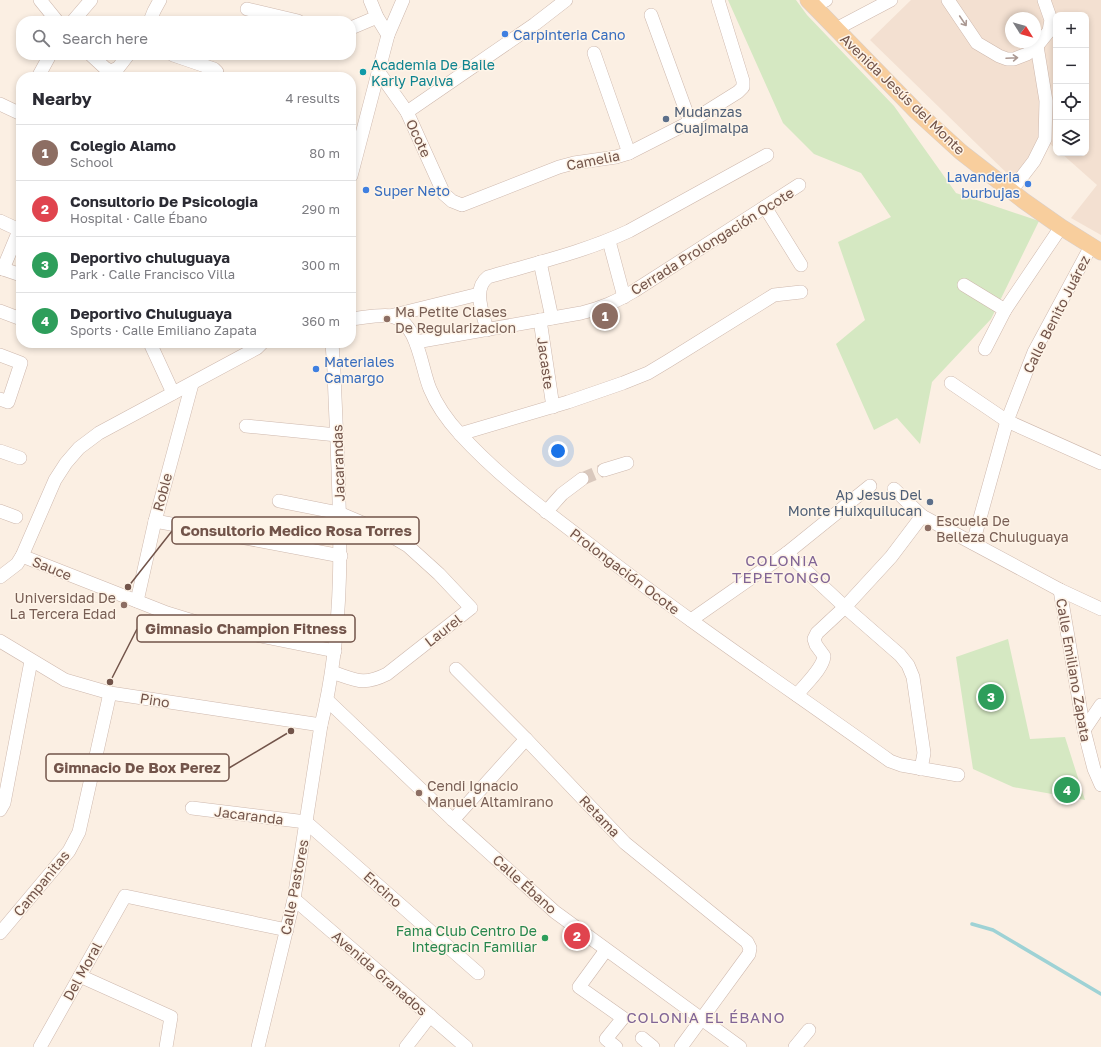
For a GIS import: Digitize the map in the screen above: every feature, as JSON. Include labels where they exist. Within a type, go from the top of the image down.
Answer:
[{"type":"main road","name":"Avenida Jesús del Monte","points":[[816,2],[836,29],[916,110],[961,152],[1061,227],[1096,249]]},
{"type":"street","points":[[40,0],[53,16]]},
{"type":"street","points":[[77,16],[91,0]]},
{"type":"street","points":[[152,16],[160,0]]},
{"type":"street","points":[[370,0],[377,17],[388,35]]},
{"type":"street","points":[[356,157],[388,35],[403,0]]},
{"type":"street","points":[[407,112],[535,24],[566,0]]},
{"type":"street","name":"Camelia","points":[[457,204],[462,205],[468,203],[559,167],[574,163],[616,157],[630,152],[690,122],[738,92],[743,87],[743,81],[718,0]]},
{"type":"street","points":[[836,29],[891,0]]},
{"type":"street","points":[[948,0],[977,43],[999,56],[1006,59],[1014,59],[1027,54],[1034,48]]},
{"type":"street","points":[[1041,41],[1049,31],[1051,20],[1044,0]]},
{"type":"street","points":[[247,9],[277,16]]},
{"type":"street","points":[[651,15],[690,122]]},
{"type":"street","points":[[356,26],[377,17]]},
{"type":"street","points":[[1011,191],[1034,161],[1046,139],[1046,101],[1037,48]]},
{"type":"street","points":[[594,53],[630,152]]},
{"type":"street","points":[[41,72],[47,60]]},
{"type":"street","points":[[96,60],[111,71],[118,68],[124,60]]},
{"type":"street","points":[[188,60],[214,69],[217,72]]},
{"type":"street","name":"Ocote","points":[[378,71],[407,112],[444,194],[448,199],[457,204]]},
{"type":"street","points":[[0,104],[16,110]]},
{"type":"street","points":[[486,330],[479,294],[483,281],[488,277],[581,251],[609,241],[630,231],[767,155]]},
{"type":"street","name":"Cerrada Prolongación Ocote","points":[[416,342],[600,309],[624,297],[799,186]]},
{"type":"street","points":[[765,207],[801,265]]},
{"type":"street","points":[[0,221],[16,230]]},
{"type":"street","points":[[985,350],[1005,310],[1061,227]]},
{"type":"street","points":[[16,237],[1,268],[16,273]]},
{"type":"street","points":[[609,241],[624,297]]},
{"type":"street","name":"Calle Benito Juárez","points":[[973,543],[1007,421],[1034,352],[1096,249]]},
{"type":"street","name":"Jacaste","points":[[540,262],[546,319],[552,407]]},
{"type":"street","points":[[964,285],[1005,310]]},
{"type":"street","points":[[460,434],[552,407],[648,373],[774,295],[802,292]]},
{"type":"street","points":[[356,319],[390,316],[479,294]]},
{"type":"street","points":[[0,311],[16,317]]},
{"type":"street","name":"Prolongación Ocote","points":[[390,316],[403,322],[410,330],[416,342],[430,389],[440,408],[460,434],[486,461],[546,512],[657,596],[890,761],[901,765],[958,775]]},
{"type":"street","points":[[152,348],[173,393]]},
{"type":"street","points":[[0,577],[17,564],[22,556],[55,480],[66,463],[79,448],[99,433],[257,348]]},
{"type":"street","name":"Jacarandas","points":[[321,725],[327,700],[335,651],[341,556],[332,348]]},
{"type":"street","points":[[0,355],[21,363],[4,400]]},
{"type":"street","points":[[951,383],[1007,421],[1101,463]]},
{"type":"street","name":"Roble","points":[[137,601],[155,521],[192,384]]},
{"type":"street","points":[[246,426],[337,435]]},
{"type":"street","points":[[0,451],[20,458]]},
{"type":"street","points":[[604,470],[627,463]]},
{"type":"street","points":[[546,512],[562,494],[582,479]]},
{"type":"street","points":[[691,620],[787,553],[870,486]]},
{"type":"street","name":"Calle Emiliano Zapata","points":[[894,489],[922,516],[1060,590],[1084,730],[1094,769],[1101,785]]},
{"type":"street","points":[[279,501],[340,513]]},
{"type":"street","points":[[0,511],[16,517]]},
{"type":"street","name":"Laurel","points":[[332,672],[361,681],[377,679],[387,674],[471,608],[439,574],[408,546],[386,533],[340,513]]},
{"type":"street","points":[[797,695],[823,661],[824,656],[816,645],[814,639],[817,633],[845,607],[891,557],[922,516]]},
{"type":"street","points":[[155,521],[341,556]]},
{"type":"street","points":[[787,553],[845,607],[900,655],[908,665],[913,677],[924,753],[921,768]]},
{"type":"street","name":"Sauce","points":[[22,556],[167,613],[206,625],[335,651]]},
{"type":"street","points":[[1060,590],[1101,609]]},
{"type":"street","name":"Pino","points":[[0,641],[64,680],[110,693],[321,725]]},
{"type":"street","points":[[0,810],[4,803],[31,661]]},
{"type":"street","name":"Retama","points":[[456,669],[526,738],[625,843],[747,942],[750,948],[749,954],[703,1019]]},
{"type":"street","name":"Campanitas","points":[[0,933],[69,851],[79,832],[110,693]]},
{"type":"street","name":"Calle Ébano","points":[[327,700],[453,820],[555,912],[740,1047]]},
{"type":"street","points":[[1084,730],[1101,705]]},
{"type":"street","name":"Calle Pastores","points":[[258,1047],[294,899],[321,725]]},
{"type":"street","points":[[453,820],[526,738]]},
{"type":"street","name":"Jacaranda","points":[[192,808],[306,822]]},
{"type":"street","name":"Encino","points":[[306,822],[478,973]]},
{"type":"street","name":"Del Moral","points":[[40,1047],[125,896],[287,930]]},
{"type":"street","name":"Avenida Granados","points":[[294,899],[466,1047]]},
{"type":"street","points":[[606,950],[579,987],[623,1018],[606,1039],[616,1047]]},
{"type":"street","points":[[80,976],[171,1017],[166,1047]]},
{"type":"street","points":[[406,1047],[430,1016]]},
{"type":"street","points":[[681,1047],[703,1019]]},
{"type":"street","points":[[795,1047],[809,1030]]},
{"type":"street","points":[[642,1038],[653,1047]]},
{"type":"shaded area","points":[[911,0],[1101,0],[1101,235],[1071,218],[1097,185],[1064,156],[1089,156],[1089,12],[1053,12],[1053,146],[1050,144],[1019,185],[870,40]]},
{"type":"green space","points":[[728,0],[796,0],[807,15],[894,106],[956,193],[1039,221],[991,319],[932,382],[920,444],[897,418],[874,430],[836,344],[865,320],[838,242],[891,217],[861,173],[814,154],[783,123]]},
{"type":"green space","points":[[1008,639],[1030,739],[1065,737],[1085,800],[1013,787],[973,769],[956,657]]},
{"type":"waterway","points":[[972,924],[993,930],[1101,994]]},
{"type":"tunnel","points":[[582,479],[604,470]]},
{"type":"place","name":"Carpinteria Cano","points":[[505,34]]},
{"type":"place","name":"Academia De Baile Karly Pavlva","points":[[363,72]]},
{"type":"place","name":"Mudanzas Cuajimalpa","points":[[666,119]]},
{"type":"place","name":"Lavanderia burbujas","points":[[1028,184]]},
{"type":"place","name":"Super Neto","points":[[366,190]]},
{"type":"place","name":"Colegio Alamo","points":[[605,316]]},
{"type":"place","name":"Ma Petite Clases De Regularizacion","points":[[387,319]]},
{"type":"place","name":"Materiales Camargo","points":[[316,369]]},
{"type":"place","name":"Ap Jesus Del Monte Huixquilucan","points":[[930,502]]},
{"type":"place","name":"Escuela De Belleza Chuluguaya","points":[[928,528]]},
{"type":"place","name":"Consultorio Medico Rosa Torres","points":[[128,587]]},
{"type":"place","name":"Universidad De La Tercera Edad","points":[[124,605]]},
{"type":"place","name":"Gimnasio Champion Fitness","points":[[110,682]]},
{"type":"place","name":"Deportivo chuluguaya","points":[[991,697]]},
{"type":"place","name":"Gimnacio De Box Perez","points":[[291,731]]},
{"type":"place","name":"Deportivo Chuluguaya","points":[[1067,790]]},
{"type":"place","name":"Cendi Ignacio Manuel Altamirano","points":[[419,793]]},
{"type":"place","name":"Consultorio De Psicologia","points":[[577,936]]},
{"type":"place","name":"Fama Club Centro De Integracin Familiar","points":[[545,938]]},
{"type":"district","name":"COLONIA TEPETONGO","points":[[782,568]]},
{"type":"district","name":"COLONIA EL ÉBANO","points":[[706,1017]]}]
